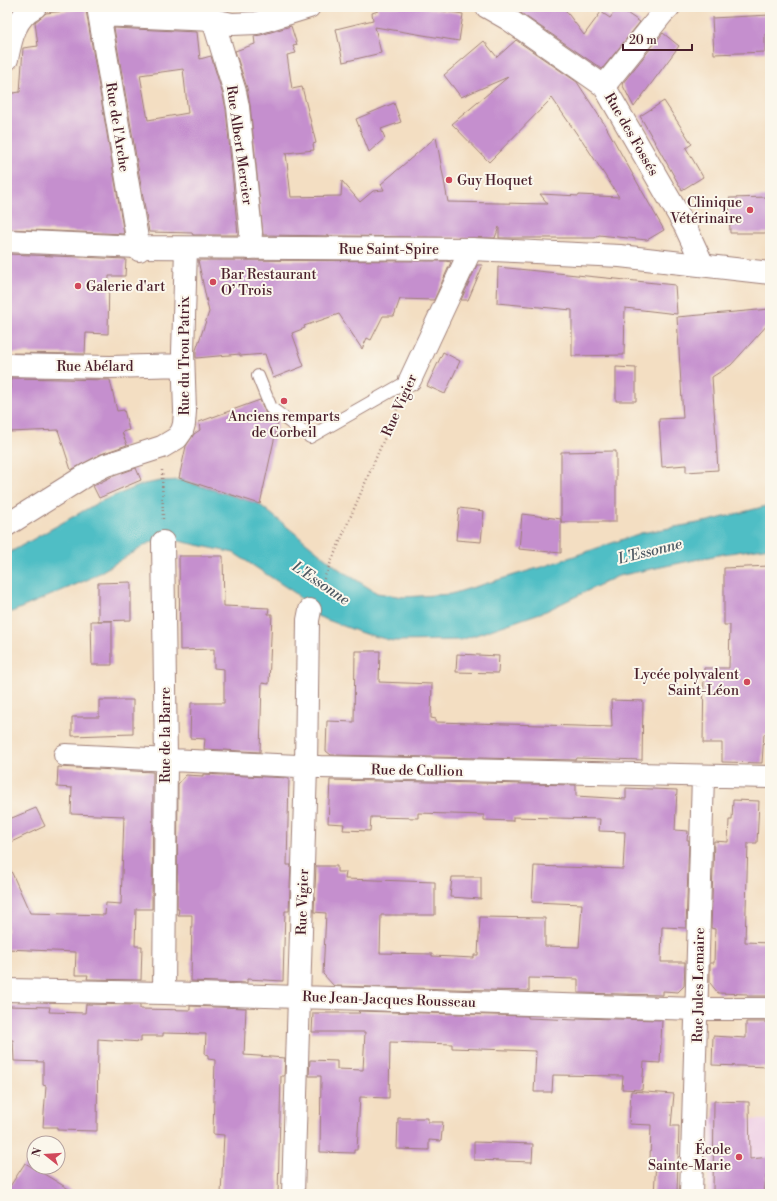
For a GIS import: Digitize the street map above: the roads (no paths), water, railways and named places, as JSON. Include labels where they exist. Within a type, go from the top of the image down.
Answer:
[{"type":"street","points":[[7,59],[11,38],[19,20],[35,7]]},
{"type":"street","points":[[99,11],[213,20],[232,24],[257,23],[309,7]]},
{"type":"street","name":"Rue des Fossés","points":[[487,7],[508,19],[604,86],[685,226],[704,265]]},
{"type":"street","points":[[604,86],[662,14],[670,7]]},
{"type":"street","name":"Rue de l'Arche","points":[[99,11],[138,249]]},
{"type":"street","name":"Rue Albert Mercier","points":[[213,20],[235,92],[238,107],[251,232],[250,248]]},
{"type":"street","name":"Rue Saint-Spire","points":[[7,241],[138,249],[471,249],[620,256],[770,273]]},
{"type":"street","name":"Rue du Trou Patrix","points":[[7,526],[106,464],[162,447],[177,438],[182,431],[185,412],[190,396],[183,365],[186,248]]},
{"type":"street","name":"Rue Vigier","points":[[410,380],[471,249]]},
{"type":"street","name":"Rue Abélard","points":[[7,365],[110,367],[183,365]]},
{"type":"street","name":"Rue de la Barre","points":[[163,542],[166,759],[164,992]]},
{"type":"street","name":"Rue Vigier","points":[[293,1194],[300,997],[308,620],[310,610]]},
{"type":"street","name":"Rue de Cullion","points":[[65,755],[166,759],[180,762],[306,767],[770,777]]},
{"type":"street","name":"Rue Jules Lemaire","points":[[692,1194],[703,776]]},
{"type":"street","name":"Rue Jean-Jacques Rousseau","points":[[7,990],[164,992],[770,1009]]},
{"type":"lane","points":[[258,376],[271,408],[310,437],[410,380]]},
{"type":"water","name":"L'Essonne","points":[[181,480],[259,504],[339,569],[377,593],[404,597],[451,594],[548,565],[641,533],[709,521],[770,505],[770,547],[723,554],[618,576],[546,611],[461,640],[393,641],[362,633],[317,616],[295,593],[234,553],[170,539],[149,543],[89,579],[7,614],[7,554],[99,502],[144,484]]},
{"type":"place","name":"Guy Hoquet","points":[[449,180]]},
{"type":"place","name":"Clinique Vétérinaire","points":[[750,210]]},
{"type":"place","name":"Bar Restaurant O’ Trois","points":[[213,282]]},
{"type":"place","name":"Galerie d'art","points":[[78,286]]},
{"type":"place","name":"Anciens remparts de Corbeil","points":[[284,401]]},
{"type":"place","name":"Lycée polyvalent Saint-Léon","points":[[747,682]]},
{"type":"place","name":"École Sainte-Marie","points":[[739,1157]]}]
